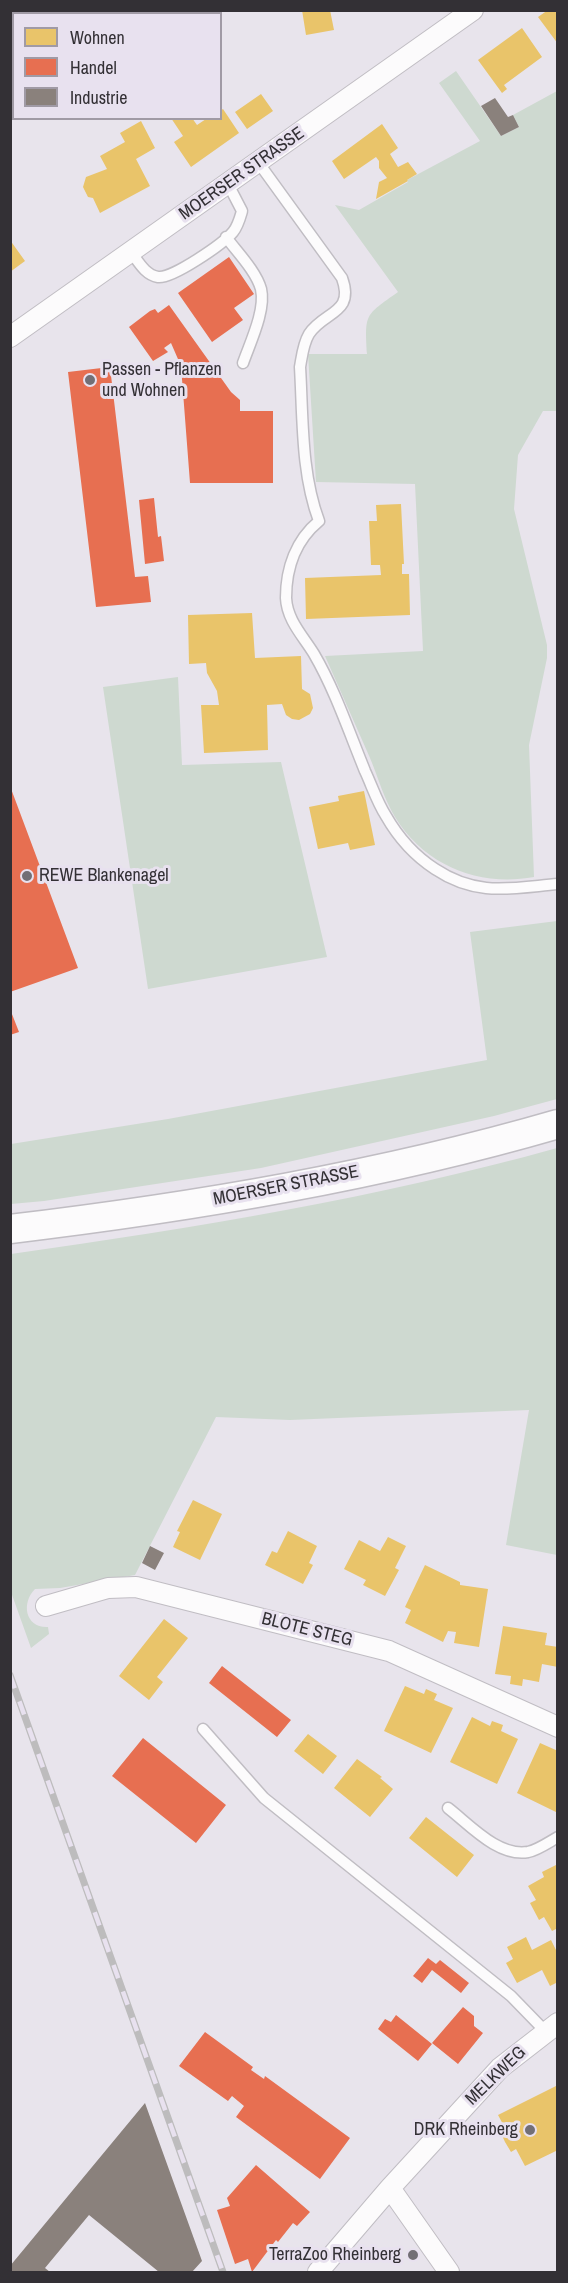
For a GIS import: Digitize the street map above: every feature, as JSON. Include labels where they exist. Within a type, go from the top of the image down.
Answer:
[{"type":"main road","name":"MOERSER STRASSE","points":[[10,1229],[177,1206],[305,1184],[558,1124]]},
{"type":"street","name":"MOERSER STRASSE","points":[[10,337],[473,10]]},
{"type":"street","name":"BLOTE STEG","points":[[46,1606],[98,1590],[121,1586],[135,1587],[389,1651],[558,1727]]},
{"type":"street","name":"MELKWEG","points":[[318,2272],[390,2188],[500,2068],[552,2027]]},
{"type":"street","points":[[390,2188],[449,2272]]},
{"type":"lane","points":[[258,162],[342,278],[346,289],[346,299],[340,308],[319,323],[309,335],[303,350],[300,367],[307,475],[310,494],[319,521],[302,537],[294,552],[286,598],[289,612],[325,675],[385,815],[400,838],[417,856],[454,880],[474,887],[514,890],[558,884]]},
{"type":"lane","points":[[131,252],[144,269],[156,277],[168,276],[179,271],[232,233],[240,221],[242,211],[228,184]]},
{"type":"lane","points":[[226,237],[261,287],[262,299],[257,323],[243,363]]},
{"type":"lane","points":[[203,1729],[264,1798],[552,2027]]},
{"type":"lane","points":[[448,1808],[484,1837],[500,1847],[513,1851],[529,1852],[558,1838]]},
{"type":"shaded area","points":[[456,71],[501,136],[519,127],[513,115],[557,91],[557,411],[543,411],[518,455],[514,509],[547,645],[547,658],[529,745],[534,877],[513,879],[493,879],[455,869],[438,860],[407,834],[388,803],[325,656],[423,651],[415,484],[316,482],[308,354],[367,354],[366,331],[369,317],[379,306],[398,292],[335,205],[359,210],[408,182],[407,180],[480,141],[439,83]]},
{"type":"shaded area","points":[[178,677],[182,765],[281,762],[327,957],[148,989],[103,687]]},
{"type":"shaded area","points":[[557,921],[557,1099],[494,1116],[261,1168],[11,1204],[11,1144],[168,1119],[487,1060],[470,932]]},
{"type":"shaded area","points":[[557,1148],[557,1555],[506,1545],[529,1410],[290,1420],[216,1417],[135,1575],[60,1588],[35,1589],[28,1601],[28,1614],[34,1623],[48,1627],[49,1634],[31,1648],[11,1592],[11,1254],[149,1234],[354,1197]]},
{"type":"building: Wohnen","points":[[302,10],[330,10],[334,30],[306,35]]},
{"type":"building: Wohnen","points":[[548,10],[558,10],[558,44],[538,17]]},
{"type":"building: Wohnen","points":[[522,28],[542,57],[504,85],[507,89],[502,93],[478,60]]},
{"type":"building: Wohnen","points":[[10,56],[12,58],[12,111],[10,112]]},
{"type":"building: Wohnen","points":[[261,94],[273,111],[247,129],[235,112]]},
{"type":"building: Wohnen","points":[[222,110],[239,133],[191,167],[174,142],[183,136],[172,120],[193,120],[197,125],[204,120],[222,120]]},
{"type":"building: Wohnen","points":[[141,121],[155,148],[136,159],[150,186],[100,213],[93,198],[88,197],[83,187],[86,177],[107,169],[100,156],[125,142],[120,133]]},
{"type":"building: Wohnen","points":[[382,124],[398,148],[390,154],[398,167],[408,162],[417,174],[376,199],[379,182],[387,178],[379,168],[379,161],[376,157],[344,179],[332,161]]},
{"type":"building: Wohnen","points":[[10,240],[25,261],[10,272]]},
{"type":"building: Wohnen","points":[[401,504],[404,564],[402,564],[402,574],[409,574],[410,615],[306,619],[305,578],[381,575],[380,565],[371,565],[369,521],[377,521],[376,505]]},
{"type":"building: Wohnen","points":[[252,613],[255,658],[301,656],[302,689],[310,694],[313,708],[310,714],[299,720],[286,715],[282,704],[267,705],[268,750],[204,753],[201,705],[219,705],[217,691],[207,673],[206,663],[189,664],[188,615]]},
{"type":"building: Wohnen","points":[[364,791],[375,845],[350,850],[348,843],[318,849],[309,807],[339,801],[338,796]]},
{"type":"building: Wohnen","points":[[193,1500],[222,1514],[200,1560],[173,1547],[180,1532],[177,1531]]},
{"type":"building: Wohnen","points":[[288,1531],[317,1546],[309,1563],[313,1565],[303,1584],[265,1565],[272,1551],[277,1553]]},
{"type":"building: Wohnen","points":[[388,1537],[406,1546],[395,1568],[399,1570],[385,1596],[363,1585],[366,1580],[344,1569],[359,1540],[380,1551]]},
{"type":"building: Wohnen","points":[[425,1565],[460,1582],[460,1585],[488,1589],[479,1647],[454,1643],[456,1632],[448,1631],[443,1642],[405,1623],[411,1610],[405,1607]]},
{"type":"building: Wohnen","points":[[164,1619],[188,1638],[157,1677],[163,1682],[149,1700],[119,1676]]},
{"type":"building: Wohnen","points":[[503,1626],[547,1633],[545,1645],[558,1647],[558,1667],[542,1664],[539,1682],[523,1679],[522,1686],[510,1684],[511,1676],[495,1674]]},
{"type":"building: Wohnen","points":[[405,1686],[424,1694],[426,1689],[437,1694],[434,1700],[453,1708],[431,1753],[384,1731]]},
{"type":"building: Wohnen","points":[[472,1717],[490,1726],[492,1721],[503,1725],[501,1731],[518,1739],[497,1784],[450,1762]]},
{"type":"building: Wohnen","points":[[308,1734],[337,1756],[323,1774],[294,1751]]},
{"type":"building: Wohnen","points":[[540,1743],[558,1751],[558,1813],[517,1793]]},
{"type":"building: Wohnen","points":[[357,1759],[382,1777],[380,1778],[393,1789],[370,1817],[334,1788]]},
{"type":"building: Wohnen","points":[[426,1817],[474,1855],[457,1877],[409,1838]]},
{"type":"building: Wohnen","points":[[558,1864],[558,1928],[552,1931],[544,1917],[539,1920],[530,1903],[536,1900],[528,1886],[544,1877],[542,1872]]},
{"type":"building: Wohnen","points":[[526,1937],[532,1950],[551,1940],[558,1954],[558,1982],[550,1986],[542,1970],[517,1983],[506,1963],[513,1959],[507,1947]]},
{"type":"building: Wohnen","name":"DRK Rheinberg","points":[[558,2085],[558,2150],[525,2166],[516,2149],[511,2152],[505,2142],[500,2131],[505,2128],[498,2115]]},
{"type":"building: Handel","points":[[229,257],[254,294],[234,308],[243,320],[212,342],[178,293]]},
{"type":"building: Handel","points":[[169,305],[231,392],[240,400],[240,411],[273,411],[273,483],[190,483],[181,366],[171,343],[164,348],[168,352],[153,361],[129,327],[150,311],[155,309],[158,313]]},
{"type":"building: Handel","points":[[110,367],[135,577],[148,576],[151,602],[96,607],[68,372]]},
{"type":"building: Handel","points":[[154,498],[158,537],[161,536],[164,561],[145,564],[139,500]]},
{"type":"building: Handel","name":"REWE Blankenagel","points":[[10,786],[78,968],[10,992]]},
{"type":"building: Handel","points":[[10,1009],[19,1032],[10,1035]]},
{"type":"building: Handel","points":[[222,1666],[291,1720],[277,1737],[209,1683]]},
{"type":"building: Handel","points":[[143,1738],[226,1805],[196,1843],[112,1776]]},
{"type":"building: Handel","points":[[428,1958],[436,1964],[440,1960],[469,1983],[461,1993],[432,1970],[422,1983],[413,1976]]},
{"type":"building: Handel","points":[[463,2007],[474,2016],[474,2026],[483,2033],[458,2064],[432,2043]]},
{"type":"building: Handel","points":[[396,2015],[432,2044],[418,2061],[378,2029],[385,2019],[391,2022]]},
{"type":"building: Handel","points":[[205,2032],[253,2067],[251,2070],[264,2079],[265,2076],[350,2138],[320,2179],[236,2117],[244,2106],[232,2096],[228,2101],[179,2066]]},
{"type":"building: Handel","points":[[256,2165],[310,2212],[297,2226],[293,2223],[278,2242],[276,2240],[252,2272],[248,2259],[235,2264],[217,2210],[230,2206],[227,2198]]},
{"type":"building: Industrie","points":[[495,98],[508,117],[513,115],[519,127],[501,136],[481,106]]},
{"type":"building: Industrie","points":[[150,1546],[164,1553],[155,1570],[142,1563]]},
{"type":"building: Industrie","points":[[145,2103],[202,2261],[192,2272],[159,2272],[89,2215],[45,2268],[50,2272],[10,2272],[10,2266]]},
{"type":"railway","points":[[10,1675],[223,2272]]},
{"type":"place","name":"Passen - Pflanzen und Wohnen","points":[[90,380]]},
{"type":"place","name":"REWE Blankenagel","points":[[27,876]]},
{"type":"place","name":"DRK Rheinberg","points":[[530,2130]]},
{"type":"place","name":"TerraZoo Rheinberg","points":[[413,2255]]}]
